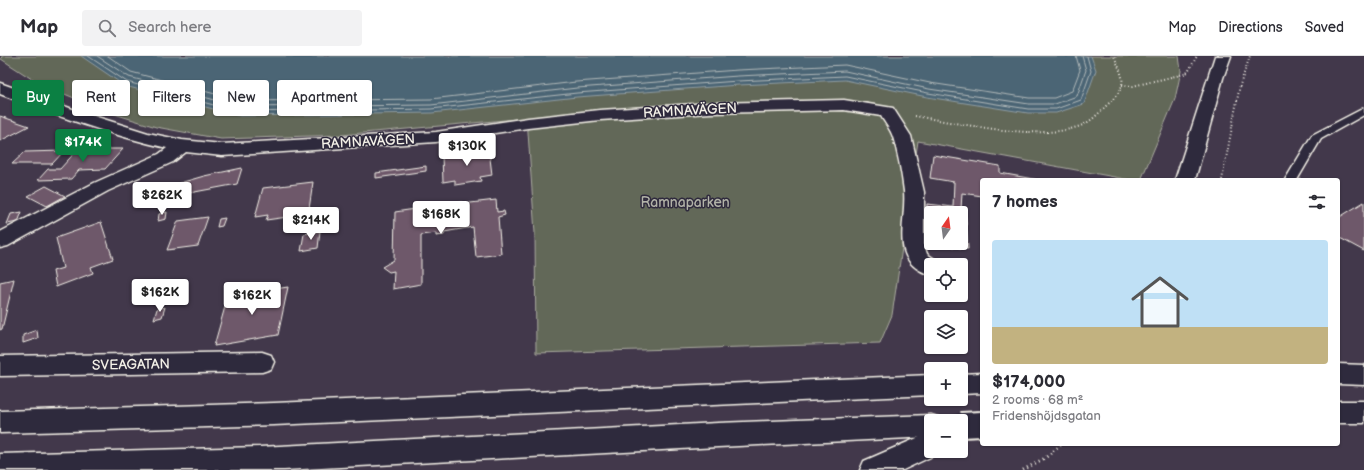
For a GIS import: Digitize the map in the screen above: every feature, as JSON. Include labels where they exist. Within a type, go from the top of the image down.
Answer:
[{"type":"main road","points":[[1186,178],[1223,56]]},
{"type":"main road","name":"RAMNAVÄGEN","points":[[0,88],[72,115],[143,137],[182,146],[222,150],[436,137],[528,123],[600,115],[710,108],[844,105],[887,112]]},
{"type":"main road","points":[[887,112],[902,136],[914,192],[913,245],[918,258],[924,262]]},
{"type":"main road","points":[[0,241],[101,187],[166,158],[182,146]]},
{"type":"main road","name":"SVEAGATAN","points":[[0,366],[262,362]]},
{"type":"main road","points":[[1340,374],[1364,375]]},
{"type":"main road","points":[[968,383],[980,382]]},
{"type":"main road","points":[[0,422],[274,414],[924,385]]},
{"type":"main road","points":[[1340,412],[1364,412]]},
{"type":"main road","points":[[968,427],[980,421]]},
{"type":"main road","points":[[968,425],[980,424]]},
{"type":"main road","points":[[0,467],[260,459],[718,435],[924,426]]},
{"type":"main road","points":[[874,470],[924,447]]},
{"type":"lane","points":[[1292,178],[1316,137],[1364,111]]},
{"type":"path","points":[[887,112],[1025,131],[1060,131],[1079,127],[1098,113],[1121,91],[1123,77],[1114,56]]},
{"type":"path","points":[[1122,85],[1133,86],[1184,74],[1188,72],[1197,56]]},
{"type":"path","points":[[1222,178],[1240,85],[1250,56]]},
{"type":"path","points":[[1023,470],[1045,458],[1060,446]]},
{"type":"green space","name":"Ramnaparken","points":[[2,56],[1179,56],[1181,71],[1175,99],[1142,178],[1120,178],[918,141],[892,315],[880,343],[536,353],[535,233],[527,118],[341,135],[221,139],[156,127],[121,116],[130,116],[130,80],[72,80],[72,97],[64,94],[64,80],[33,80],[1,59]]},
{"type":"water","points":[[81,56],[1091,56],[1096,70],[1084,104],[1056,113],[1028,113],[927,97],[845,80],[739,85],[577,97],[432,113],[372,114],[372,80],[277,80],[277,115],[269,116],[269,80],[213,80],[213,109],[205,107],[205,80],[138,80],[138,89],[130,87],[130,80],[116,80]]},
{"type":"building","points":[[0,116],[29,126],[0,141]]},
{"type":"building","points":[[106,147],[108,149],[123,149],[105,169],[79,170],[71,179],[38,180],[48,169],[60,169],[78,149],[93,149]]},
{"type":"building","points":[[489,150],[492,175],[480,177],[481,181],[455,185],[455,180],[443,182],[442,156]]},
{"type":"building","points":[[64,151],[52,164],[12,164],[25,152]]},
{"type":"building","points":[[933,155],[1000,166],[1000,173],[1028,178],[980,178],[980,196],[962,193],[961,206],[953,206],[954,182],[930,178]]},
{"type":"building","points":[[426,166],[426,171],[376,178],[376,173]]},
{"type":"building","points":[[242,168],[237,184],[163,198],[166,187],[204,176]]},
{"type":"building","points":[[313,182],[309,209],[296,211],[295,216],[266,220],[268,215],[255,217],[263,188]]},
{"type":"building","points":[[46,186],[65,196],[47,206],[28,196]]},
{"type":"building","points":[[496,200],[497,212],[504,211],[505,215],[498,217],[501,254],[476,257],[473,227],[444,232],[444,235],[436,236],[436,233],[421,235],[421,284],[393,289],[394,271],[389,272],[382,267],[394,260],[395,212],[462,202],[462,204]]},
{"type":"building","points":[[1364,202],[1364,251],[1340,238],[1340,217]]},
{"type":"building","points":[[927,204],[944,206],[927,206]]},
{"type":"building","points":[[22,212],[18,222],[7,224],[11,214]]},
{"type":"building","points":[[167,212],[166,219],[158,221],[159,214]]},
{"type":"building","points":[[208,217],[198,246],[167,250],[178,221]]},
{"type":"building","points":[[225,218],[222,226],[217,227],[219,219]]},
{"type":"building","points":[[101,222],[113,259],[91,267],[93,273],[56,287],[53,271],[63,268],[56,238]]},
{"type":"building","points":[[320,231],[318,248],[301,251],[304,234]]},
{"type":"building","points":[[14,279],[2,329],[0,330],[0,282]]},
{"type":"building","points":[[288,287],[278,335],[214,346],[228,296]]},
{"type":"building","points":[[165,307],[162,317],[154,319],[157,309]]},
{"type":"building","points":[[37,330],[38,338],[23,343],[23,335]]}]
